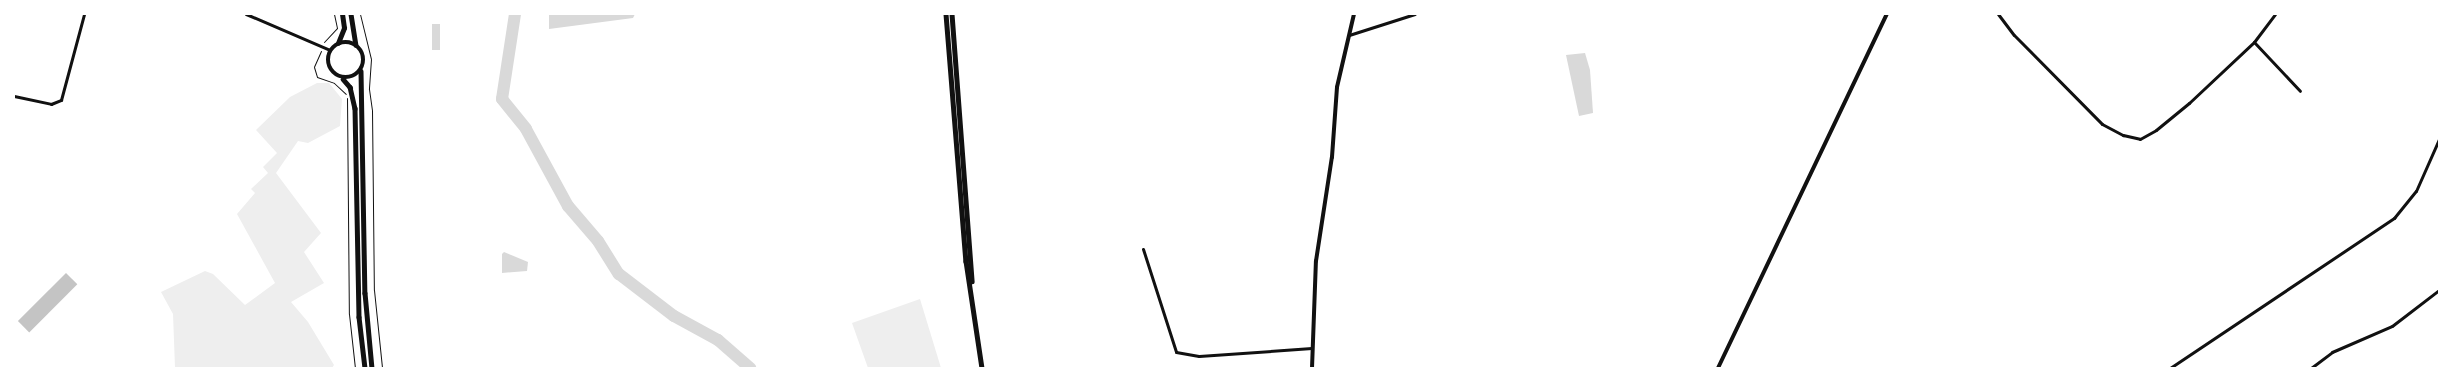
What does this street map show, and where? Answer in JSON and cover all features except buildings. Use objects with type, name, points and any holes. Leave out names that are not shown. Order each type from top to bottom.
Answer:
[{"type":"main road","points":[[342,14],[344,28],[338,43],[330,50],[327,60],[330,70],[343,78],[350,88],[355,108],[359,317],[364,368]]},
{"type":"main road","points":[[351,14],[356,45],[363,54],[360,71],[365,293],[372,368]]},
{"type":"main road","points":[[946,14],[972,302],[982,368]]},
{"type":"main road","points":[[952,14],[972,302]]},
{"type":"main road","points":[[338,43],[347,42],[356,45]]},
{"type":"main road","points":[[343,78],[360,71]]},
{"type":"street","points":[[14,96],[54,104],[61,100],[84,14]]},
{"type":"street","points":[[246,14],[330,50]]},
{"type":"street","points":[[1312,368],[1316,261],[1332,157],[1337,87],[1354,14]]},
{"type":"street","points":[[1349,35],[1415,14]]},
{"type":"street","points":[[1718,368],[1887,14]]},
{"type":"street","points":[[1998,14],[2014,35],[2102,124],[2123,135],[2140,139],[2163,125],[2254,42],[2275,14]]},
{"type":"street","points":[[2254,42],[2300,92]]},
{"type":"street","points":[[2170,368],[2394,218],[2416,191],[2439,139]]},
{"type":"street","points":[[1143,249],[1176,352],[1199,356],[1312,348]]},
{"type":"street","points":[[2311,368],[2332,352],[2392,326],[2439,290]]},
{"type":"path","points":[[334,14],[337,28],[322,46],[314,67],[317,78],[334,83],[346,94],[348,299],[355,368]]},
{"type":"path","points":[[360,14],[371,59],[369,89],[372,110],[374,290],[382,368]]},
{"type":"shaded area","points":[[549,14],[635,14],[633,18],[549,29]]},
{"type":"shaded area","points":[[432,24],[440,24],[440,50],[432,50]]},
{"type":"shaded area","points":[[1585,53],[1590,70],[1593,113],[1579,116],[1566,55]]},
{"type":"shaded area","points":[[317,83],[329,83],[342,99],[340,126],[308,143],[298,141],[276,173],[321,233],[304,252],[324,283],[291,302],[308,322],[334,365],[332,368],[175,368],[173,314],[161,292],[205,271],[213,274],[245,305],[275,283],[237,214],[255,193],[251,189],[268,173],[263,167],[277,153],[256,130],[290,97]]},
{"type":"shaded area","points":[[504,252],[528,262],[527,271],[502,273],[502,254]]},
{"type":"shaded area","points":[[920,299],[941,368],[868,368],[852,323]]},
{"type":"waterway","points":[[515,14],[502,99],[526,129],[568,206],[598,241],[619,274],[674,316],[718,340],[750,368]]}]
